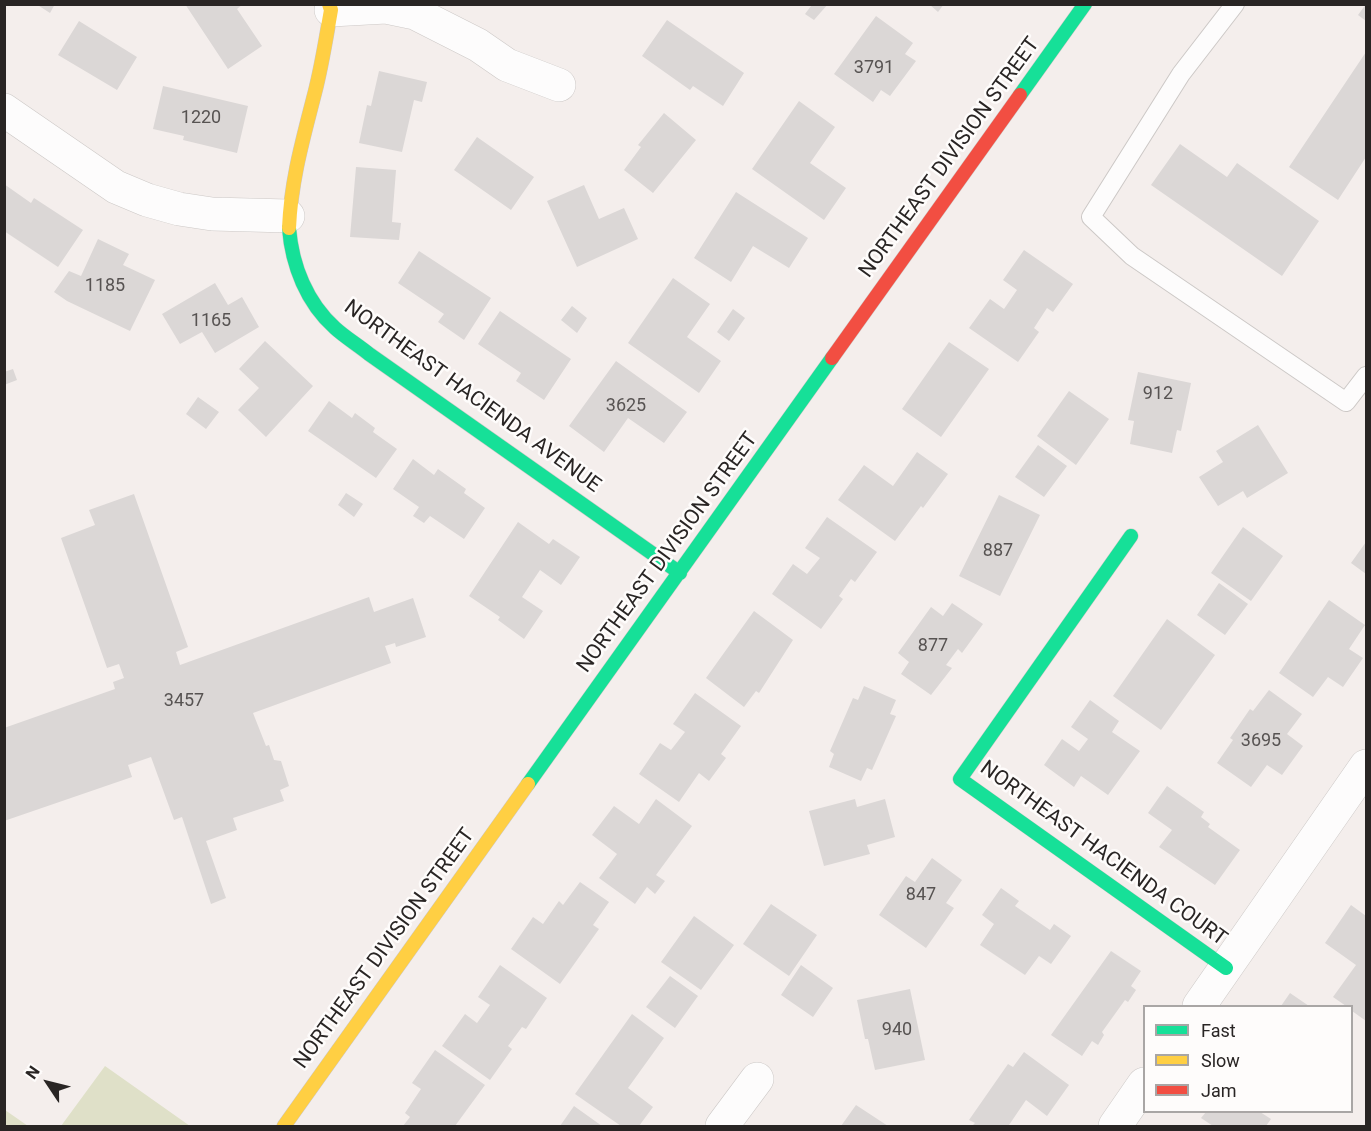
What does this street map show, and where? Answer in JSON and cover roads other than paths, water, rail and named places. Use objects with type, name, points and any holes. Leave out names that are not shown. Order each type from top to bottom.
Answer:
[{"type":"street","name":"NORTHEAST DIVISION STREET","points":[[284,1126],[1085,4]]},
{"type":"street","name":"NORTHEAST HACIENDA AVENUE","points":[[330,7],[323,60],[294,166],[288,216],[291,250],[300,277],[313,300],[333,326],[369,354],[680,573]]},
{"type":"street","points":[[330,7],[386,7],[415,13],[478,45],[507,65],[560,85]]},
{"type":"street","points":[[4,110],[116,187],[147,200],[179,209],[212,214],[288,216]]},
{"type":"street","name":"NORTHEAST HACIENDA COURT","points":[[1131,536],[960,779],[1226,968]]},
{"type":"street","points":[[1200,1005],[1366,766]]},
{"type":"street","points":[[722,1126],[757,1079]]},
{"type":"street","points":[[1115,1126],[1143,1085]]},
{"type":"lane","points":[[1235,4],[1181,74],[1091,217],[1132,256],[1346,402],[1366,376]]}]
